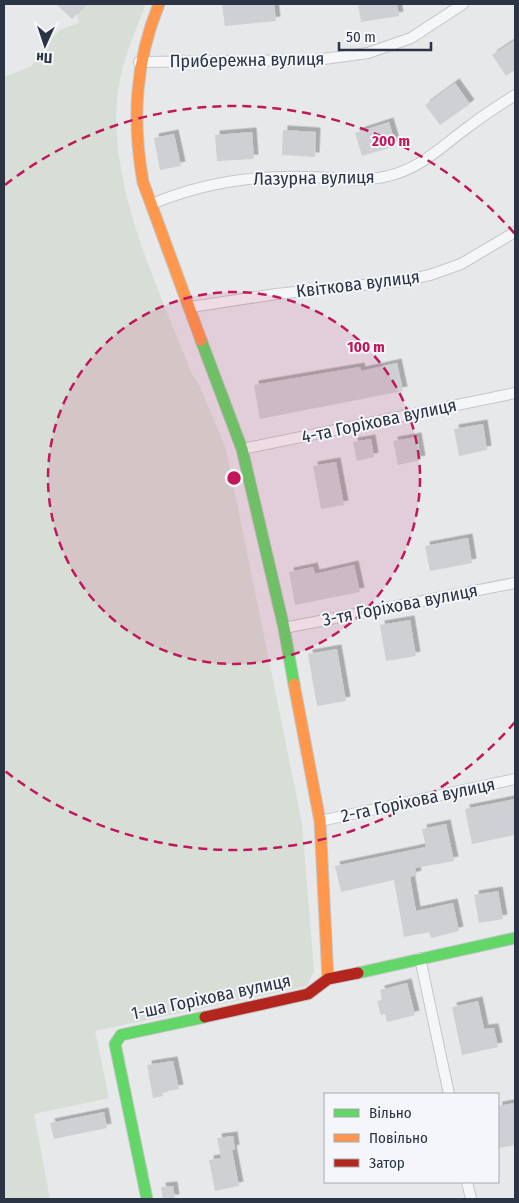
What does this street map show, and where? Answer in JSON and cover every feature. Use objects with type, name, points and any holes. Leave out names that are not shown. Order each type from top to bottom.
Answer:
[{"type":"street","points":[[160,4],[139,62],[135,86],[135,128],[144,182],[242,449],[284,628],[320,821],[328,978]]},
{"type":"street","name":"Прибережна вулиця","points":[[139,62],[316,60],[368,53],[411,38],[462,4]]},
{"type":"street","name":"Лазурна вулиця","points":[[152,204],[182,192],[237,180],[275,177],[368,179],[407,170],[425,160],[472,124],[515,95]]},
{"type":"street","name":"Квіткова вулиця","points":[[191,307],[276,294],[401,281],[461,264],[515,232]]},
{"type":"street","name":"4-та Горіхова вулиця","points":[[242,449],[515,392]]},
{"type":"street","name":"3-тя Горіхова вулиця","points":[[284,628],[515,583]]},
{"type":"street","name":"2-га Горіхова вулиця","points":[[320,821],[515,779]]},
{"type":"street","name":"1-ша Горіхова вулиця","points":[[147,1199],[115,1044],[117,1038],[121,1035],[308,994],[328,978],[515,938]]},
{"type":"street","points":[[420,958],[449,1093]]},
{"type":"street","points":[[467,1183],[471,1199]]},
{"type":"shaded area","points":[[86,4],[146,4],[128,50],[120,79],[116,115],[118,153],[125,191],[149,267],[192,374],[201,389],[226,449],[302,823],[314,971],[307,986],[95,1031],[109,1098],[34,1114],[50,1199],[4,1199],[4,77],[32,66],[48,40],[62,29],[79,23],[77,14]]},
{"type":"building","points":[[56,4],[86,4],[72,19]]},
{"type":"building","points":[[222,4],[274,4],[276,21],[225,26]]},
{"type":"building","points":[[358,4],[397,4],[399,16],[361,22]]},
{"type":"building","points":[[515,40],[515,70],[506,76],[492,55]]},
{"type":"building","points":[[455,83],[470,104],[440,125],[425,105]]},
{"type":"building","points":[[389,122],[396,146],[362,156],[355,133]]},
{"type":"building","points":[[283,130],[316,132],[315,157],[282,155]]},
{"type":"building","points":[[252,132],[254,159],[217,161],[215,135]]},
{"type":"building","points":[[174,134],[181,166],[160,170],[154,138]]},
{"type":"building","points":[[397,363],[403,391],[260,419],[254,385],[360,367],[361,371]]},
{"type":"building","points":[[483,424],[487,450],[459,456],[454,429]]},
{"type":"building","points":[[417,437],[421,460],[398,465],[393,441]]},
{"type":"building","points":[[371,439],[374,457],[357,461],[353,442]]},
{"type":"building","points":[[336,462],[344,505],[321,509],[313,466]]},
{"type":"building","points":[[468,538],[472,563],[430,571],[425,546]]},
{"type":"building","points":[[354,565],[360,592],[295,605],[289,572],[313,567],[315,574]]},
{"type":"building","points":[[410,620],[416,656],[386,661],[380,625]]},
{"type":"building","points":[[337,649],[346,701],[317,706],[308,654]]},
{"type":"building","points":[[515,799],[515,835],[472,844],[465,809]]},
{"type":"building","points":[[446,824],[454,861],[415,868],[417,875],[410,877],[416,911],[453,903],[459,931],[431,938],[429,932],[404,937],[394,880],[341,892],[335,866],[426,847],[422,829]]},
{"type":"building","points":[[498,891],[503,919],[479,923],[474,895]]},
{"type":"building","points":[[407,983],[415,1015],[387,1022],[385,1014],[381,1015],[377,1001],[382,1000],[380,990]]},
{"type":"building","points":[[478,1001],[484,1029],[494,1028],[498,1047],[462,1055],[452,1007]]},
{"type":"building","points":[[173,1061],[179,1089],[162,1092],[163,1096],[153,1098],[147,1065]]},
{"type":"building","points":[[515,1103],[515,1145],[499,1148],[499,1106]]},
{"type":"building","points":[[104,1112],[107,1128],[54,1139],[50,1123]]},
{"type":"building","points":[[233,1136],[235,1149],[232,1150],[239,1186],[215,1191],[209,1160],[221,1158],[217,1138]]},
{"type":"building","points":[[173,1186],[175,1199],[163,1199],[161,1187]]},
{"type":"traffic: fast","points":[[201,340],[242,449],[284,628],[294,684]]},
{"type":"traffic: fast","points":[[358,973],[515,938]]},
{"type":"traffic: fast","points":[[147,1199],[115,1044],[121,1035],[205,1017]]},
{"type":"traffic: slow","points":[[159,4],[151,26],[140,70],[137,136],[143,182],[201,340]]},
{"type":"traffic: slow","points":[[294,684],[320,821],[328,979]]},
{"type":"traffic: jam","points":[[205,1017],[308,994],[328,979],[358,973]]}]
